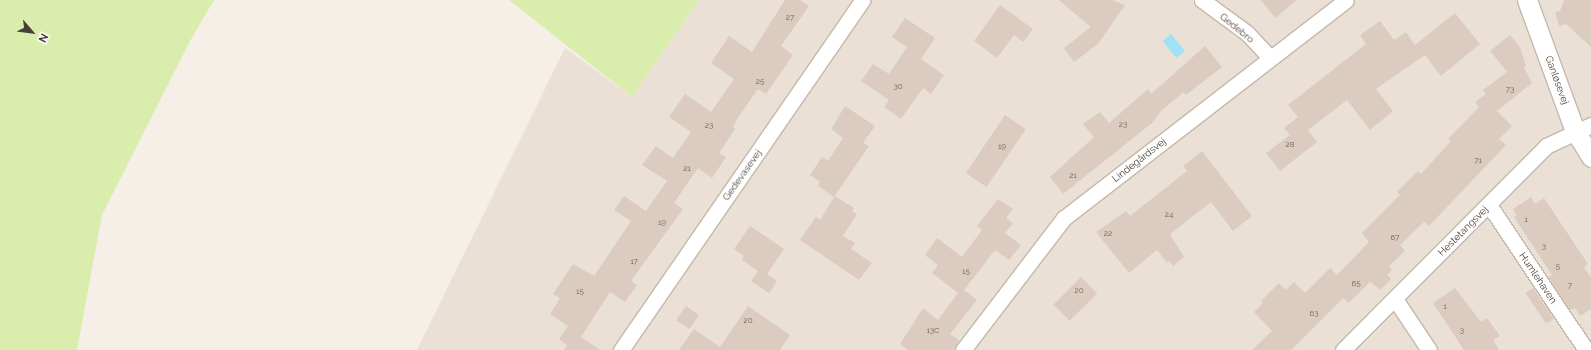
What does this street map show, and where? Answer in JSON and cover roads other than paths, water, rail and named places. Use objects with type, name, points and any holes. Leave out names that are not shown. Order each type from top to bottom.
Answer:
[{"type":"street","name":"Gedevasevej","points":[[621,350],[862,0]]},
{"type":"street","name":"Gedebro","points":[[1202,0],[1247,33],[1270,58]]},
{"type":"street","name":"Lindegårdsvej","points":[[963,350],[1064,218],[1346,0]]},
{"type":"street","name":"Ganløsevej","points":[[1527,0],[1583,128],[1591,157]]},
{"type":"street","name":"Hestetangsvej","points":[[1343,350],[1489,205],[1546,146],[1583,128]]},
{"type":"street","name":"Humlehaven","points":[[1489,205],[1586,350]]},
{"type":"street","points":[[1395,299],[1429,350]]},
{"type":"water","points":[[1171,34],[1185,51],[1176,58],[1162,41]]}]
